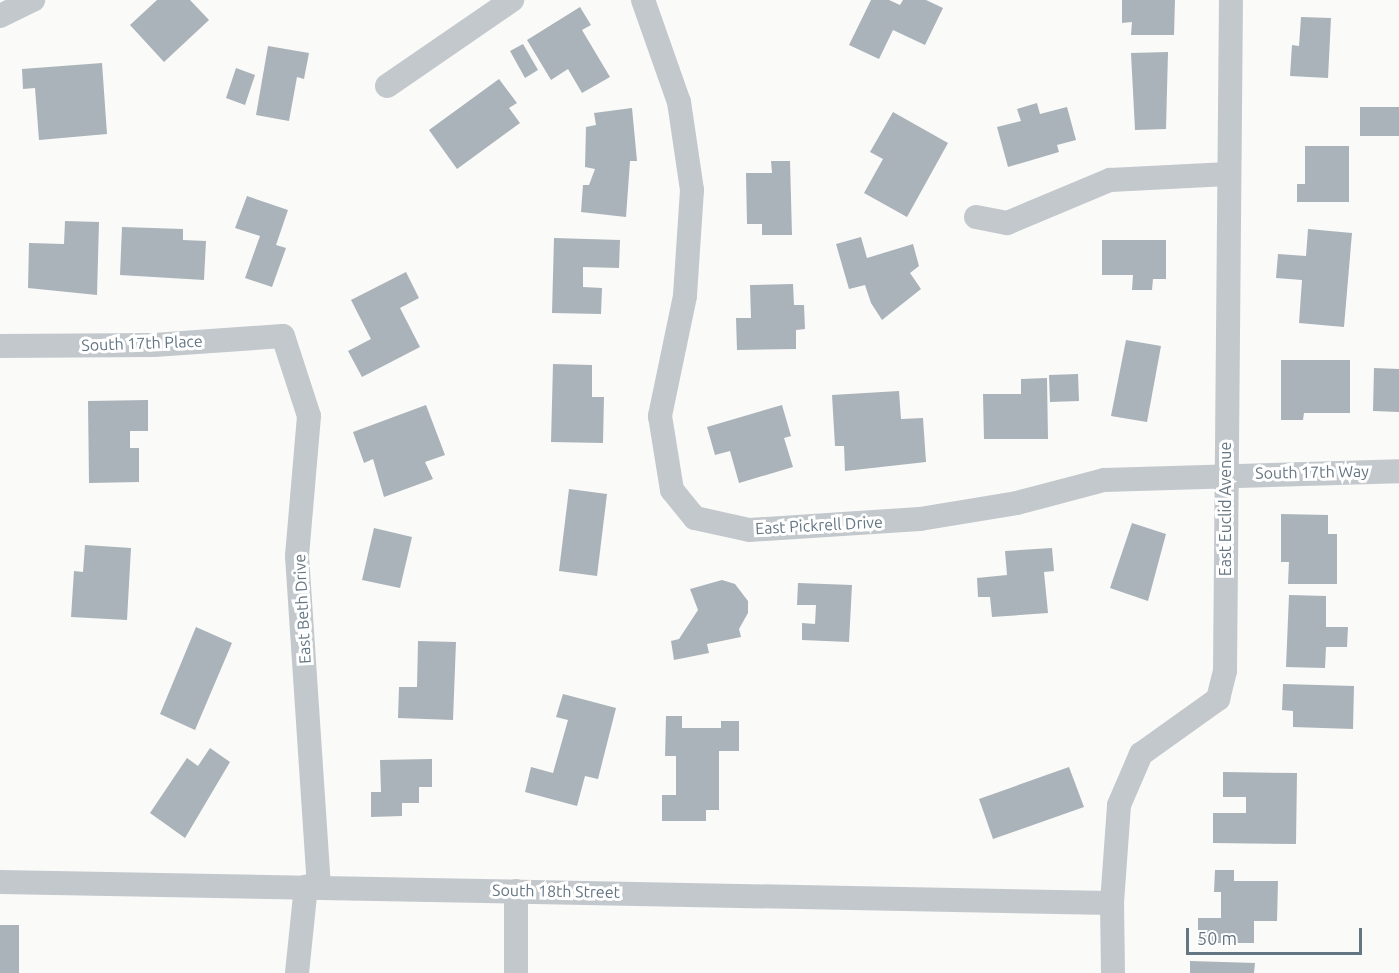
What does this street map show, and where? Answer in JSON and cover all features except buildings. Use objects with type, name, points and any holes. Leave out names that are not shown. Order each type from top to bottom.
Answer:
[{"type":"street","points":[[0,16],[33,0]]},
{"type":"street","points":[[387,87],[512,0]]},
{"type":"street","name":"East Pickrell Drive","points":[[643,0],[679,102],[692,190],[685,296],[660,416],[672,490],[695,518],[749,530],[920,519],[1017,503],[1104,480],[1226,474]]},
{"type":"street","name":"East Euclid Avenue","points":[[1113,973],[1112,903],[1119,805],[1141,754],[1218,699],[1225,671],[1231,0]]},
{"type":"street","points":[[976,217],[1006,223],[1110,180],[1228,174]]},
{"type":"street","name":"South 17th Place","points":[[0,346],[154,345],[283,336]]},
{"type":"street","name":"East Beth Drive","points":[[283,336],[309,416],[297,556],[313,886],[297,973]]},
{"type":"street","name":"South 17th Way","points":[[1226,474],[1399,471]]},
{"type":"street","name":"South 18th Street","points":[[0,882],[313,886],[1112,903]]},
{"type":"street","points":[[516,891],[516,973]]}]
